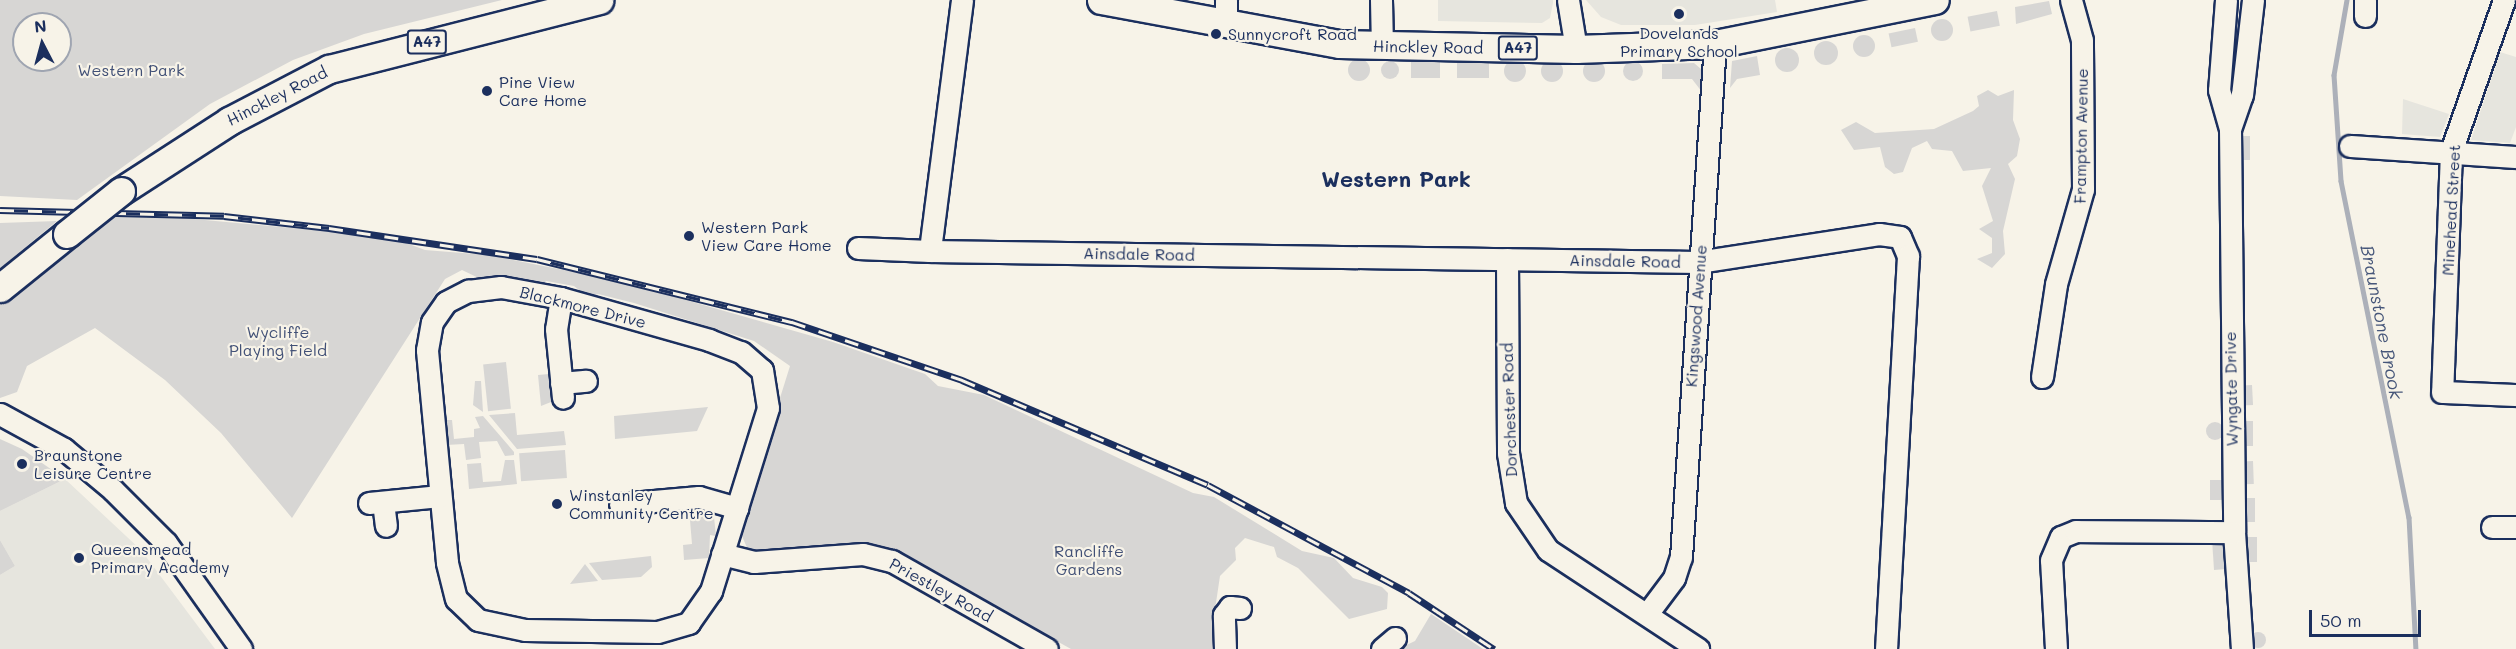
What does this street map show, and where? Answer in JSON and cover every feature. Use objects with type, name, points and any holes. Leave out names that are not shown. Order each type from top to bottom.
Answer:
[{"type":"main road","name":"Hinckley Road","points":[[0,288],[121,191],[210,132],[328,69],[599,0]]},
{"type":"main road","name":"Hinckley Road","points":[[1101,0],[1226,12],[1382,46],[1576,49],[1715,44],[1874,7],[1935,0]]},
{"type":"street","points":[[930,251],[962,0]]},
{"type":"street","points":[[1381,0],[1382,46]]},
{"type":"street","points":[[1568,0],[1576,49]]},
{"type":"street","name":"Frampton Avenue","points":[[2042,378],[2056,284],[2083,189],[2082,40],[2071,0]]},
{"type":"street","points":[[2219,0],[2224,25]]},
{"type":"street","name":"Wyngate Drive","points":[[2226,0],[2219,90],[2230,129],[2234,532],[2242,649]]},
{"type":"street","name":"Wyngate Drive","points":[[2230,129],[2242,95],[2253,0]]},
{"type":"street","name":"Minehead Street","points":[[2504,0],[2451,151],[2442,392],[2516,395]]},
{"type":"street","name":"Kingswood Avenue","points":[[1647,614],[1680,565],[1698,262],[1713,126],[1715,44]]},
{"type":"street","points":[[2350,146],[2516,157]]},
{"type":"street","name":"Ainsdale Road","points":[[858,248],[1698,262],[1879,234],[1906,241],[1886,649]]},
{"type":"street","name":"Dorchester Road","points":[[1506,259],[1508,453],[1516,503],[1548,550],[1698,649]]},
{"type":"street","name":"Blackmore Drive","points":[[501,287],[561,298],[728,346],[762,370],[768,408],[706,603],[689,623],[657,632],[576,640],[495,626],[466,611],[450,586],[440,496],[427,350],[432,322],[446,302],[468,291],[501,287]]},
{"type":"street","points":[[561,298],[556,329],[562,391],[586,381]]},
{"type":"street","points":[[0,414],[64,449],[113,490],[166,543],[241,649]]},
{"type":"street","points":[[386,526],[376,503],[440,496]]},
{"type":"street","points":[[620,504],[699,497],[737,508]]},
{"type":"street","points":[[2492,527],[2516,527]]},
{"type":"street","points":[[2056,649],[2051,560],[2061,537],[2076,531],[2234,532]]},
{"type":"street","name":"Priestley Road","points":[[722,554],[754,562],[862,554],[892,561],[1047,649]]},
{"type":"street","points":[[1225,649],[1224,615],[1231,603]]},
{"type":"shaded area","points":[[1438,0],[1553,0],[1553,3],[1550,18],[1542,23],[1438,21]]},
{"type":"shaded area","name":"Dovelands Primary School","points":[[1586,0],[1775,0],[1777,12],[1695,25],[1621,25],[1601,17]]},
{"type":"shaded area","points":[[2500,52],[2516,57],[2516,127],[2510,143],[2471,140]]},
{"type":"shaded area","points":[[2403,99],[2449,114],[2440,137],[2402,134]]},
{"type":"shaded area","name":"Queensmead Primary Academy","points":[[65,479],[141,550],[215,649],[0,649],[0,575],[15,566],[0,540],[0,511]]},
{"type":"green space","name":"Western Park","points":[[0,0],[502,0],[364,34],[293,60],[210,104],[77,200],[0,196]]},
{"type":"green space","points":[[2049,1],[2052,14],[2016,24],[2015,7]]},
{"type":"green space","points":[[1997,11],[2000,26],[1970,31],[1968,17]]},
{"type":"green space","points":[[1942,19],[1950,22],[1953,30],[1950,38],[1942,41],[1934,38],[1931,30],[1934,22]]},
{"type":"green space","points":[[1915,28],[1918,42],[1892,47],[1889,34]]},
{"type":"green space","points":[[1864,35],[1872,38],[1875,46],[1872,54],[1864,57],[1856,54],[1853,46],[1856,38]]},
{"type":"green space","points":[[1826,41],[1834,45],[1838,53],[1834,61],[1826,65],[1818,61],[1814,53],[1818,45]]},
{"type":"green space","points":[[1787,48],[1792,49],[1798,55],[1798,65],[1792,71],[1787,72],[1782,71],[1776,65],[1775,60],[1776,55],[1782,49]]},
{"type":"green space","points":[[1757,56],[1760,75],[1737,79],[1730,88],[1732,61]]},
{"type":"green space","points":[[1359,59],[1367,62],[1370,70],[1367,78],[1359,81],[1351,78],[1348,70],[1351,62]]},
{"type":"green space","points":[[1515,60],[1523,63],[1526,71],[1523,79],[1515,82],[1507,79],[1504,71],[1507,63]]},
{"type":"green space","points":[[1552,60],[1560,63],[1563,71],[1560,79],[1552,82],[1544,79],[1541,71],[1544,63]]},
{"type":"green space","points":[[1594,60],[1602,63],[1605,71],[1602,79],[1594,82],[1586,79],[1583,71],[1586,63]]},
{"type":"green space","points":[[1386,61],[1394,61],[1399,66],[1397,77],[1386,79],[1381,74],[1381,66]]},
{"type":"green space","points":[[1629,61],[1637,61],[1643,67],[1643,75],[1637,81],[1629,81],[1623,75],[1623,67]]},
{"type":"green space","points":[[1411,62],[1440,62],[1440,78],[1411,78]]},
{"type":"green space","points":[[1457,63],[1489,63],[1489,78],[1457,78]]},
{"type":"green space","points":[[1694,63],[1701,69],[1702,92],[1692,79],[1662,79],[1662,64]]},
{"type":"green space","points":[[1988,90],[1998,96],[2014,90],[2013,120],[2020,139],[2017,156],[2008,164],[2015,179],[2003,231],[2005,254],[1992,268],[1977,259],[1992,253],[1992,238],[1979,229],[1993,221],[1982,186],[1991,168],[1963,171],[1952,151],[1932,149],[1927,141],[1912,148],[1903,172],[1894,174],[1885,167],[1880,147],[1854,150],[1841,130],[1856,122],[1875,133],[1934,129],[1973,111],[1979,106],[1977,96]]},
{"type":"green space","points":[[2241,136],[2250,136],[2250,160],[2241,160]]},
{"type":"green space","points":[[151,215],[390,237],[425,250],[488,255],[619,281],[833,342],[925,374],[938,386],[984,395],[1193,493],[1214,497],[1302,551],[1334,558],[1353,578],[1382,587],[1388,593],[1387,609],[1349,619],[1298,568],[1277,557],[1274,547],[1245,538],[1235,548],[1236,560],[1220,576],[1214,616],[1221,649],[1071,649],[899,553],[748,550],[739,529],[790,366],[754,341],[634,303],[598,294],[588,297],[574,286],[546,281],[542,286],[487,282],[462,270],[445,279],[292,518],[221,433],[165,380],[95,328],[27,366],[17,392],[0,398],[0,299],[106,217]]},
{"type":"green space","points":[[57,221],[5,264],[0,268],[0,223]]},
{"type":"green space","points":[[506,362],[511,409],[488,411],[483,364]]},
{"type":"green space","points":[[549,374],[551,402],[541,406],[538,375]]},
{"type":"green space","points":[[475,381],[481,381],[483,412],[473,405]]},
{"type":"green space","points":[[2252,385],[2253,405],[2242,406],[2241,386]]},
{"type":"green space","points":[[708,407],[697,431],[615,439],[614,416]]},
{"type":"green space","points":[[515,413],[517,435],[564,431],[566,445],[517,449],[489,415]]},
{"type":"green space","points":[[483,416],[514,452],[514,455],[505,456],[497,441],[479,442],[481,458],[466,460],[464,444],[446,445],[444,420],[452,420],[454,439],[474,437],[474,429],[480,428],[475,417]]},
{"type":"green space","points":[[2241,421],[2253,421],[2253,446],[2241,446]]},
{"type":"green space","points":[[2215,422],[2221,425],[2224,431],[2221,437],[2215,440],[2209,437],[2206,431],[2209,425]]},
{"type":"green space","name":"Braunstone Leisure Centre","points":[[0,439],[22,449],[65,479],[0,511]]},
{"type":"green space","points":[[565,450],[567,478],[521,481],[519,453]]},
{"type":"green space","points":[[505,460],[514,460],[517,484],[469,489],[467,464],[481,463],[483,482],[501,481]]},
{"type":"green space","points":[[2242,461],[2253,461],[2254,484],[2243,484]]},
{"type":"green space","points":[[2210,480],[2223,480],[2223,500],[2210,500]]},
{"type":"green space","points":[[2243,498],[2255,498],[2255,522],[2243,522]]},
{"type":"green space","points":[[700,509],[714,517],[716,536],[710,535],[709,558],[684,560],[683,545],[692,544],[690,520],[683,520],[682,513]]},
{"type":"green space","points":[[2245,537],[2257,537],[2257,562],[2245,562]]},
{"type":"green space","points":[[2212,539],[2224,546],[2226,569],[2214,570]]},
{"type":"green space","points":[[0,540],[15,566],[0,575]]},
{"type":"green space","points":[[651,556],[652,567],[641,577],[602,580],[589,563]]},
{"type":"green space","points":[[585,564],[598,581],[570,584]]},
{"type":"green space","points":[[1431,614],[1483,649],[1398,649],[1415,641]]},
{"type":"green space","points":[[2255,632],[2261,632],[2266,640],[2264,646],[2255,648],[2250,643],[2250,637]]},
{"type":"waterway","name":"Braunstone Brook","points":[[2347,0],[2334,75],[2341,181],[2409,517],[2416,649]]},
{"type":"railway","points":[[0,210],[224,216],[329,228],[537,259],[792,322],[962,380],[1208,485],[1409,593],[1494,649]]},
{"type":"place","name":"Dovelands Primary School","points":[[1679,14]]},
{"type":"place","name":"Sunnycroft Road","points":[[1216,34]]},
{"type":"place","name":"Pine View Care Home","points":[[487,91]]},
{"type":"place","name":"Western Park View Care Home","points":[[689,236]]},
{"type":"place","name":"Braunstone Leisure Centre","points":[[22,464]]},
{"type":"place","name":"Winstanley Community Centre","points":[[557,504]]},
{"type":"place","name":"Queensmead Primary Academy","points":[[79,558]]},
{"type":"district","name":"Western Park","points":[[1396,179]]},
{"type":"park label","name":"Wycliffe Playing Field","points":[[278,341]]},
{"type":"park label","name":"Rancliffe Gardens","points":[[1089,560]]}]
